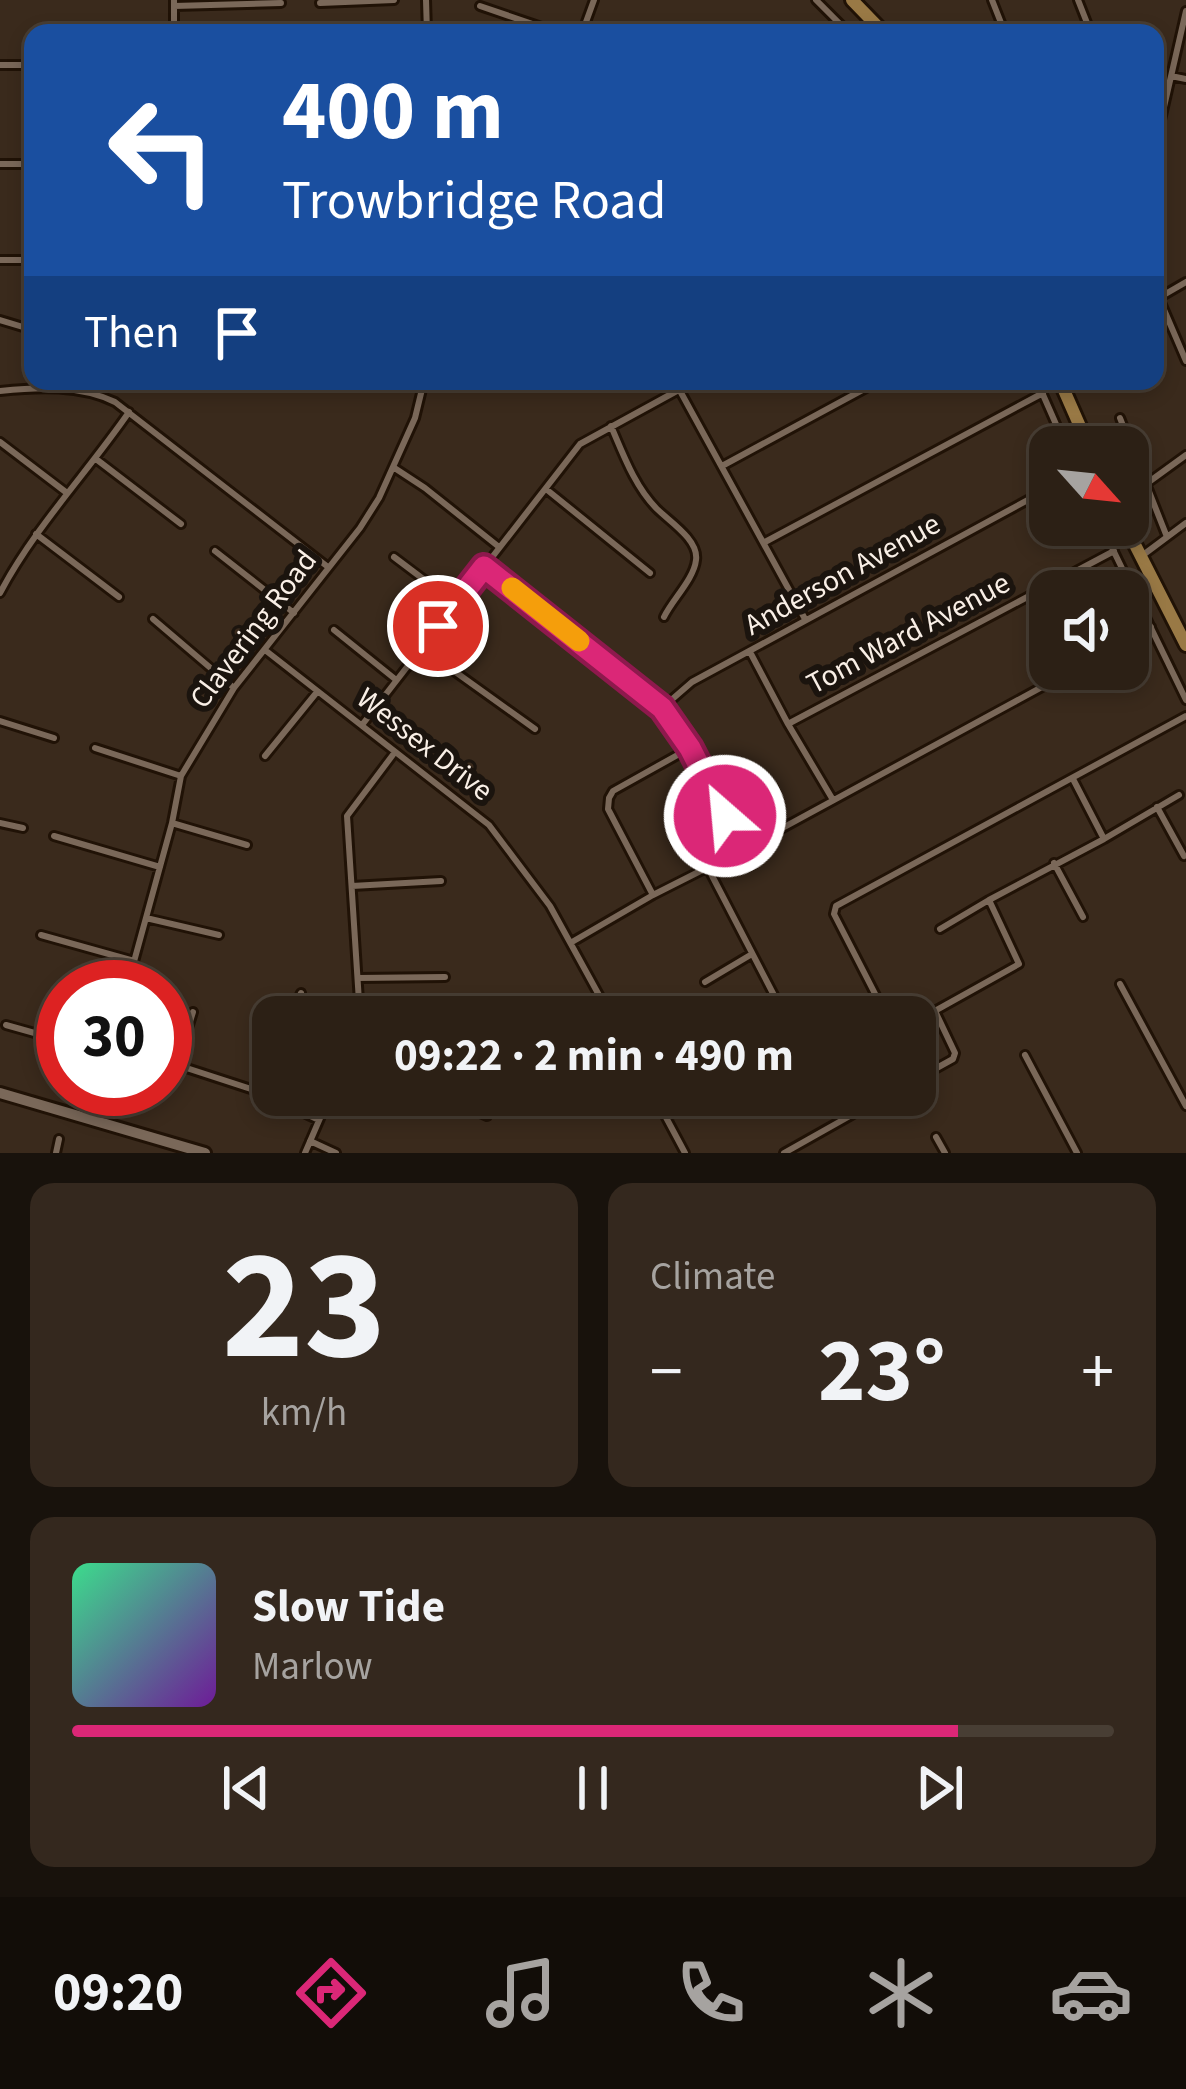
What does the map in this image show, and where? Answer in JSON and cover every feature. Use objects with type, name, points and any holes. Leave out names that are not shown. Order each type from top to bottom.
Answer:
[{"type":"main road","points":[[852,0],[875,24]]},
{"type":"main road","points":[[1064,390],[1080,426]]},
{"type":"main road","points":[[1135,546],[1186,645]]},
{"type":"street","points":[[320,3],[394,0]]},
{"type":"street","points":[[816,0],[840,24]]},
{"type":"street","points":[[174,3],[281,3]]},
{"type":"street","points":[[480,5],[534,24]]},
{"type":"street","points":[[1164,107],[1186,11]]},
{"type":"street","points":[[1171,76],[1186,79]]},
{"type":"street","points":[[1164,314],[1186,361]]},
{"type":"street","points":[[81,390],[129,412],[328,568]]},
{"type":"street","name":"Clavering Road","points":[[135,960],[182,776],[233,688],[360,528],[415,418],[422,390]]},
{"type":"street","points":[[362,725],[580,444],[678,390]]},
{"type":"street","points":[[681,390],[805,619]]},
{"type":"street","points":[[722,466],[862,390]]},
{"type":"street","points":[[1041,390],[1057,426]]},
{"type":"street","points":[[765,542],[1042,393]]},
{"type":"street","points":[[0,593],[36,533],[129,412]]},
{"type":"street","points":[[1120,418],[1123,426]]},
{"type":"street","points":[[611,426],[650,501],[697,554],[664,617]]},
{"type":"street","points":[[0,442],[67,493]]},
{"type":"street","points":[[1149,482],[1186,455]]},
{"type":"street","points":[[96,459],[181,524]]},
{"type":"street","points":[[393,467],[500,548]]},
{"type":"street","points":[[546,488],[650,573]]},
{"type":"street","points":[[1149,492],[1167,537]]},
{"type":"street","name":"Anderson Avenue","points":[[662,708],[692,682],[1029,499]]},
{"type":"street","points":[[1140,557],[1186,523]]},
{"type":"street","points":[[36,533],[118,597]]},
{"type":"street","points":[[1112,546],[1186,700]]},
{"type":"street","points":[[215,551],[294,613]]},
{"type":"street","name":"Tom Ward Avenue","points":[[788,724],[1114,551]]},
{"type":"street","points":[[394,556],[454,603]]},
{"type":"street","points":[[484,567],[662,708],[690,748],[742,850]]},
{"type":"street","points":[[0,569],[10,575]]},
{"type":"street","points":[[153,619],[233,688]]},
{"type":"street","points":[[334,630],[395,679]]},
{"type":"street","points":[[422,648],[535,729]]},
{"type":"street","name":"Wessex Drive","points":[[265,650],[489,825],[536,886],[600,996]]},
{"type":"street","points":[[750,652],[833,800]]},
{"type":"street","points":[[572,942],[1036,690]]},
{"type":"street","points":[[266,756],[317,692]]},
{"type":"street","points":[[876,996],[834,909],[1186,716]]},
{"type":"street","points":[[0,721],[54,738]]},
{"type":"street","points":[[95,748],[182,776]]},
{"type":"street","points":[[653,895],[608,809],[609,799],[613,791],[690,748]]},
{"type":"street","points":[[359,996],[347,816],[395,752]]},
{"type":"street","points":[[1073,779],[1104,839]]},
{"type":"street","points":[[940,929],[1179,795]]},
{"type":"street","points":[[1157,807],[1184,856]]},
{"type":"street","points":[[0,823],[23,828]]},
{"type":"street","points":[[172,824],[247,844]]},
{"type":"street","points":[[54,836],[160,867]]},
{"type":"street","points":[[1054,863],[1083,916]]},
{"type":"street","points":[[708,868],[774,996]]},
{"type":"street","points":[[352,886],[441,880]]},
{"type":"street","points":[[936,1010],[1019,964],[989,899]]},
{"type":"street","points":[[146,918],[219,935]]},
{"type":"street","points":[[41,935],[127,960]]},
{"type":"street","points":[[705,982],[752,954]]},
{"type":"street","points":[[358,978],[445,977]]},
{"type":"street","points":[[1120,984],[1186,1106]]},
{"type":"street","points":[[936,1013],[956,1053],[936,1068]]},
{"type":"street","points":[[6,1025],[36,1033]]},
{"type":"street","points":[[1025,1055],[1077,1153]]},
{"type":"street","points":[[192,1069],[252,1089]]},
{"type":"street","points":[[0,1093],[205,1153]]},
{"type":"street","points":[[310,1116],[319,1120]]},
{"type":"street","points":[[305,1153],[321,1116]]},
{"type":"street","points":[[784,1153],[850,1116]]},
{"type":"street","points":[[666,1117],[686,1153]]},
{"type":"street","points":[[937,1137],[945,1153]]},
{"type":"street","points":[[56,1153],[58,1139]]},
{"type":"street","points":[[310,1142],[336,1153]]},
{"type":"slow traffic","points":[[512,588],[579,641]]},
{"type":"route","points":[[438,626],[484,567],[662,708],[690,748],[725,816]]}]
